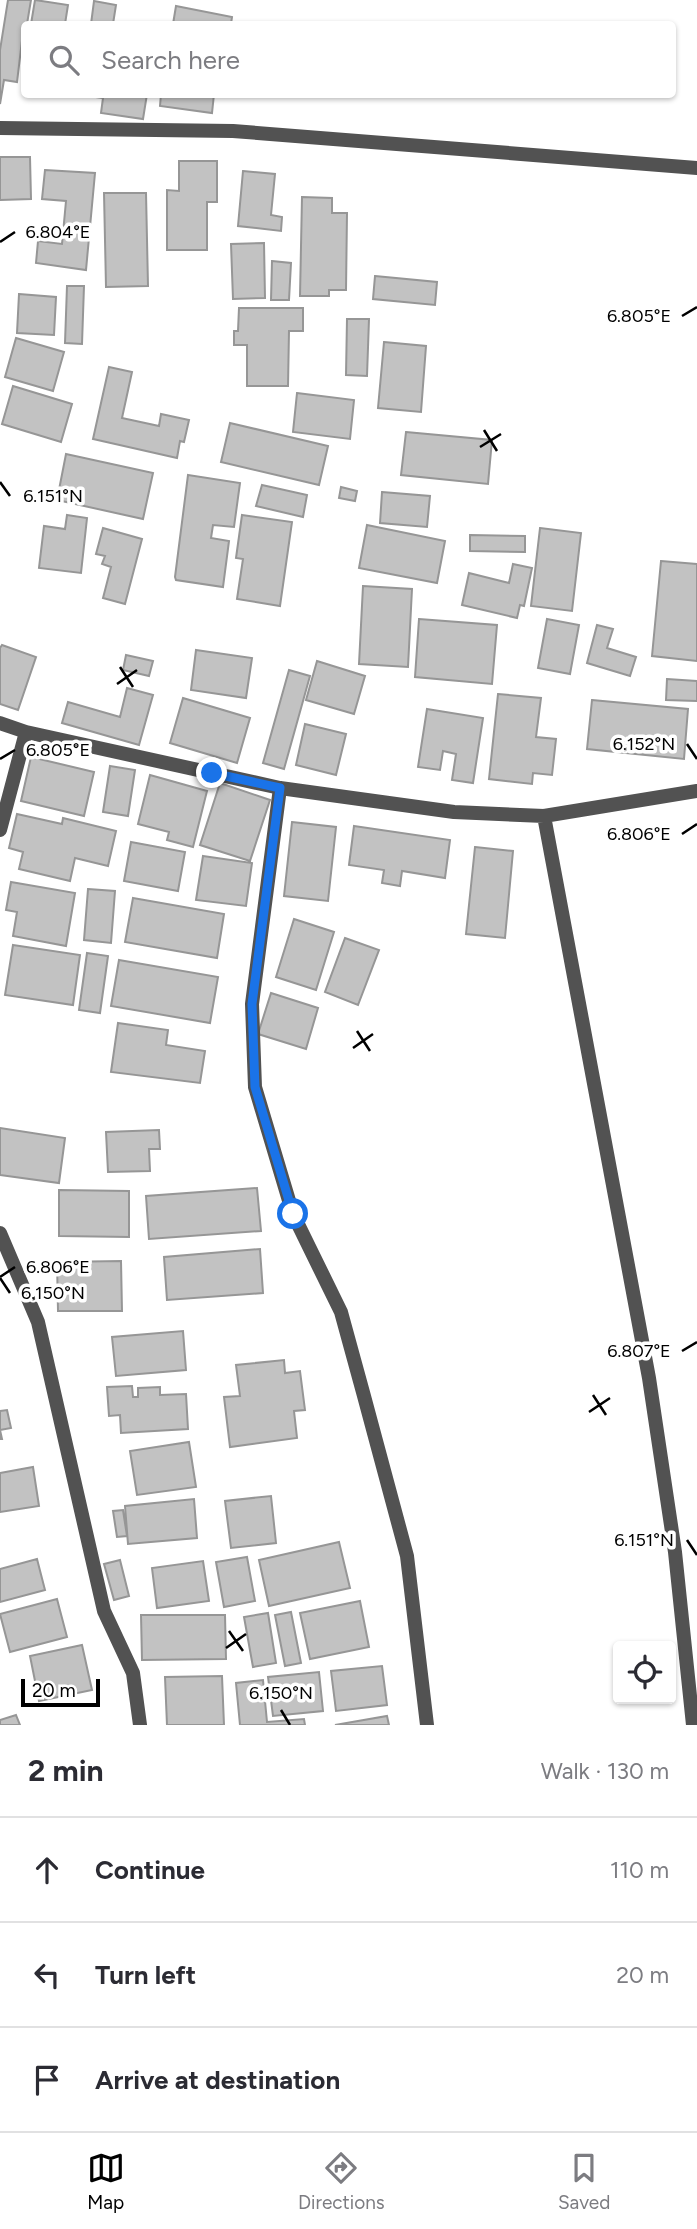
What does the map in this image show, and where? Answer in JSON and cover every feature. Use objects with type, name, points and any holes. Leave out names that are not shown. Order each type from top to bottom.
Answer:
[{"type":"street","points":[[0,128],[233,131],[697,168]]},
{"type":"street","points":[[0,723],[26,732],[280,788],[454,812],[544,817],[697,791]]},
{"type":"street","points":[[0,830],[26,732]]},
{"type":"street","points":[[280,788],[252,1004],[255,1087],[293,1214],[341,1312],[365,1396],[407,1556],[427,1725]]},
{"type":"street","points":[[544,817],[649,1378],[675,1552],[693,1725]]},
{"type":"street","points":[[0,1233],[38,1322],[104,1611],[133,1673],[140,1725]]},
{"type":"building","points":[[8,0],[31,0],[28,21],[21,21],[17,82],[4,80],[0,104],[0,50]]},
{"type":"building","points":[[35,0],[68,5],[65,21],[32,21]]},
{"type":"building","points":[[94,1],[116,5],[113,21],[91,21]]},
{"type":"building","points":[[176,6],[232,17],[231,21],[174,21]]},
{"type":"building","points":[[103,98],[146,98],[143,119],[101,113]]},
{"type":"building","points":[[161,98],[214,98],[212,113],[160,106]]},
{"type":"building","points":[[0,157],[30,157],[31,199],[0,200]]},
{"type":"building","points":[[179,161],[217,161],[217,202],[207,202],[207,250],[167,250],[167,190],[179,191]]},
{"type":"building","points":[[45,170],[95,173],[86,270],[36,263],[38,241],[62,244],[66,201],[42,199]]},
{"type":"building","points":[[243,171],[275,174],[271,215],[282,217],[281,231],[238,226]]},
{"type":"building","points":[[104,193],[146,193],[148,286],[106,287]]},
{"type":"building","points":[[302,197],[332,198],[332,213],[347,213],[346,290],[329,290],[329,296],[300,296]]},
{"type":"building","points":[[264,243],[265,298],[233,299],[231,244]]},
{"type":"building","points":[[272,261],[291,263],[289,300],[271,300]]},
{"type":"building","points":[[375,276],[437,282],[435,305],[373,299]]},
{"type":"building","points":[[67,286],[84,286],[82,344],[65,343]]},
{"type":"building","points":[[19,294],[56,297],[54,335],[17,333]]},
{"type":"building","points":[[239,308],[303,308],[303,331],[289,331],[288,386],[247,386],[247,345],[234,345]]},
{"type":"building","points":[[347,319],[369,319],[367,376],[346,375]]},
{"type":"building","points":[[16,338],[64,352],[53,391],[5,377]]},
{"type":"building","points":[[384,342],[426,346],[421,412],[378,408]]},
{"type":"building","points":[[109,367],[132,372],[122,418],[159,426],[161,414],[189,420],[184,442],[180,441],[177,458],[93,439]]},
{"type":"building","points":[[13,386],[72,404],[61,442],[2,424]]},
{"type":"building","points":[[297,393],[354,400],[350,439],[293,432]]},
{"type":"building","points":[[230,423],[328,446],[319,485],[221,462]]},
{"type":"building","points":[[406,432],[492,440],[488,484],[401,475]]},
{"type":"building","points":[[66,454],[153,473],[143,519],[57,500]]},
{"type":"building","points":[[188,475],[240,483],[234,527],[213,525],[211,538],[229,541],[223,587],[176,580],[175,577]]},
{"type":"building","points":[[262,485],[307,495],[303,517],[256,506]]},
{"type":"building","points":[[341,487],[357,491],[355,501],[339,498]]},
{"type":"building","points":[[382,492],[430,496],[427,527],[380,523]]},
{"type":"building","points":[[67,515],[87,518],[81,573],[39,568],[44,526],[65,529]]},
{"type":"building","points":[[242,515],[292,522],[280,606],[237,599],[243,559],[236,558]]},
{"type":"building","points":[[367,525],[445,541],[437,583],[359,568]]},
{"type":"building","points":[[103,528],[142,539],[125,604],[103,598],[111,567],[102,564],[105,556],[96,554]]},
{"type":"building","points":[[540,528],[581,533],[572,611],[531,606]]},
{"type":"building","points":[[470,535],[525,536],[525,552],[470,551]]},
{"type":"building","points":[[661,561],[697,564],[697,661],[652,656]]},
{"type":"building","points":[[513,564],[532,568],[524,606],[520,605],[517,618],[462,605],[469,573],[509,583]]},
{"type":"building","points":[[363,586],[412,589],[408,667],[359,664]]},
{"type":"building","points":[[419,619],[497,625],[492,684],[415,677]]},
{"type":"building","points":[[547,619],[579,625],[570,674],[538,668]]},
{"type":"building","points":[[597,625],[613,629],[607,648],[636,657],[630,676],[587,663]]},
{"type":"building","points":[[2,645],[36,657],[18,710],[0,704]]},
{"type":"building","points":[[196,650],[252,658],[246,698],[191,690]]},
{"type":"building","points":[[126,655],[153,661],[149,676],[123,670]]},
{"type":"building","points":[[317,661],[365,676],[354,714],[306,700]]},
{"type":"building","points":[[289,670],[310,676],[284,769],[263,763]]},
{"type":"building","points":[[667,679],[697,681],[697,701],[666,700]]},
{"type":"building","points":[[127,688],[153,695],[139,745],[62,723],[68,702],[120,717]]},
{"type":"building","points":[[498,694],[541,698],[536,737],[556,739],[552,775],[533,773],[532,784],[489,779]]},
{"type":"building","points":[[183,698],[250,718],[237,763],[170,743]]},
{"type":"building","points":[[592,700],[688,709],[684,759],[587,749]]},
{"type":"building","points":[[427,709],[483,718],[473,783],[452,780],[456,754],[443,751],[440,770],[418,767]]},
{"type":"building","points":[[305,724],[346,734],[336,775],[296,765]]},
{"type":"building","points":[[31,757],[94,772],[84,816],[21,801]]},
{"type":"building","points":[[110,766],[135,770],[128,816],[103,812]]},
{"type":"building","points":[[150,775],[207,791],[193,847],[167,840],[169,832],[138,824]]},
{"type":"building","points":[[220,783],[270,800],[250,861],[200,845]]},
{"type":"building","points":[[17,814],[62,824],[63,818],[116,831],[108,866],[75,858],[70,881],[19,869],[23,852],[9,848]]},
{"type":"building","points":[[292,822],[336,827],[328,901],[284,896]]},
{"type":"building","points":[[354,826],[450,840],[445,878],[402,871],[400,886],[382,883],[384,870],[349,865]]},
{"type":"building","points":[[131,842],[185,852],[178,891],[124,881]]},
{"type":"building","points":[[475,847],[513,851],[505,938],[466,934]]},
{"type":"building","points":[[203,856],[252,863],[246,906],[196,900]]},
{"type":"building","points":[[11,882],[75,893],[66,946],[13,936],[17,912],[6,910]]},
{"type":"building","points":[[88,889],[115,891],[111,943],[84,940]]},
{"type":"building","points":[[133,898],[224,914],[217,958],[125,942]]},
{"type":"building","points":[[294,919],[334,932],[316,990],[276,977]]},
{"type":"building","points":[[345,938],[379,950],[358,1005],[325,992]]},
{"type":"building","points":[[13,945],[80,955],[73,1005],[5,995]]},
{"type":"building","points":[[87,953],[108,956],[100,1013],[79,1010]]},
{"type":"building","points":[[119,960],[218,977],[210,1023],[111,1006]]},
{"type":"building","points":[[271,993],[318,1008],[306,1049],[258,1034]]},
{"type":"building","points":[[118,1023],[168,1030],[166,1045],[205,1051],[200,1083],[111,1072]]},
{"type":"building","points":[[0,1128],[65,1138],[59,1183],[0,1175]]},
{"type":"building","points":[[159,1130],[160,1149],[149,1149],[150,1171],[108,1172],[106,1132]]},
{"type":"building","points":[[257,1188],[261,1231],[149,1239],[146,1196]]},
{"type":"building","points":[[59,1190],[129,1191],[129,1237],[59,1236]]},
{"type":"building","points":[[260,1249],[263,1293],[167,1300],[164,1257]]},
{"type":"building","points":[[121,1261],[122,1311],[58,1311],[57,1262]]},
{"type":"building","points":[[183,1331],[186,1370],[116,1376],[112,1337]]},
{"type":"building","points":[[284,1360],[285,1373],[300,1371],[305,1410],[294,1411],[297,1438],[230,1447],[224,1397],[240,1396],[236,1365]]},
{"type":"building","points":[[132,1386],[133,1397],[138,1397],[138,1388],[160,1387],[160,1395],[186,1394],[188,1429],[121,1433],[120,1415],[109,1416],[107,1387]]},
{"type":"building","points":[[7,1410],[11,1428],[0,1430],[0,1411]]},
{"type":"building","points":[[189,1442],[196,1487],[137,1495],[130,1451]]},
{"type":"building","points":[[33,1467],[39,1506],[0,1512],[0,1473]]},
{"type":"building","points":[[271,1496],[276,1543],[231,1548],[225,1501]]},
{"type":"building","points":[[194,1499],[197,1538],[128,1544],[125,1506]]},
{"type":"building","points":[[123,1510],[127,1536],[117,1537],[113,1511]]},
{"type":"building","points":[[339,1542],[350,1588],[269,1606],[259,1560]]},
{"type":"building","points":[[247,1557],[255,1601],[224,1607],[216,1562]]},
{"type":"building","points":[[37,1559],[45,1590],[0,1602],[0,1569]]},
{"type":"building","points":[[120,1560],[129,1596],[114,1600],[104,1564]]},
{"type":"building","points":[[203,1561],[209,1601],[157,1608],[152,1568]]},
{"type":"building","points":[[57,1599],[67,1637],[10,1652],[0,1614]]},
{"type":"building","points":[[360,1601],[369,1647],[310,1659],[300,1613]]},
{"type":"building","points":[[291,1612],[301,1663],[285,1666],[275,1615]]},
{"type":"building","points":[[268,1613],[276,1663],[253,1667],[244,1617]]},
{"type":"building","points":[[141,1615],[225,1615],[226,1659],[142,1660]]},
{"type":"building","points":[[82,1645],[92,1690],[39,1701],[30,1656]]},
{"type":"building","points":[[382,1666],[387,1705],[336,1711],[331,1671]]},
{"type":"building","points":[[319,1672],[323,1711],[273,1716],[268,1677]]},
{"type":"building","points":[[222,1676],[224,1725],[167,1725],[165,1677]]},
{"type":"building","points":[[263,1680],[267,1722],[304,1719],[305,1725],[240,1725],[236,1683]]},
{"type":"building","points":[[16,1715],[20,1725],[0,1725],[0,1720]]},
{"type":"building","points":[[387,1716],[389,1725],[335,1725]]},
{"type":"route","points":[[212,773],[280,788],[252,1004],[255,1087],[293,1214]]}]
